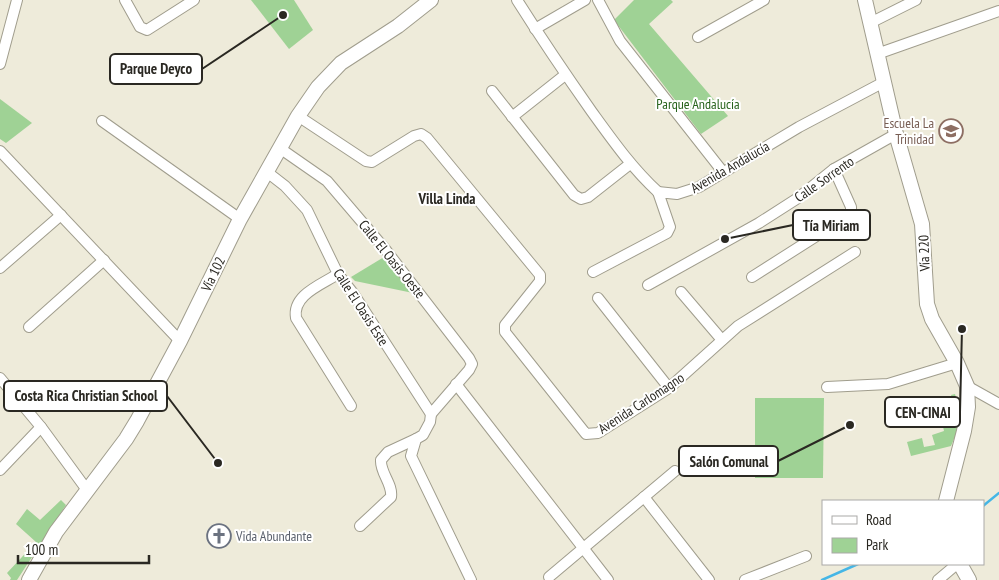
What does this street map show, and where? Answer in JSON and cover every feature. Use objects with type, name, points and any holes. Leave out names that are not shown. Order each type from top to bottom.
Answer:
[{"type":"main road","name":"Vía 102","points":[[29,580],[56,532],[126,439],[180,341],[240,219],[298,116],[318,87],[341,63],[398,26],[431,0]]},
{"type":"main road","name":"Vía 220","points":[[865,0],[896,134],[922,224],[927,304],[932,319],[957,363],[967,386],[968,407],[964,430],[946,500]]},
{"type":"main road","points":[[960,565],[969,580]]},
{"type":"street","points":[[0,64],[17,0]]},
{"type":"street","points":[[126,0],[140,27],[146,30],[194,0]]},
{"type":"street","points":[[517,0],[566,75],[630,164],[658,192],[670,227],[667,233],[592,272]]},
{"type":"street","points":[[536,29],[585,0]]},
{"type":"street","points":[[598,0],[620,41],[723,172]]},
{"type":"street","points":[[698,37],[764,0]]},
{"type":"street","points":[[870,22],[916,0]]},
{"type":"street","points":[[877,54],[999,11]]},
{"type":"street","points":[[512,117],[566,75]]},
{"type":"street","name":"Avenida Andalucía","points":[[658,192],[688,192],[798,127],[884,82]]},
{"type":"street","points":[[492,91],[574,195],[581,199],[588,197],[630,164]]},
{"type":"street","name":"Avenida Carlomagno","points":[[298,116],[372,162],[414,136],[421,134],[427,138],[540,275],[540,281],[505,325],[505,332],[586,434],[598,433],[669,388],[692,370],[738,326],[856,252]]},
{"type":"street","points":[[102,121],[240,219]]},
{"type":"street","name":"Calle Sorrento","points":[[648,286],[759,223],[798,198],[834,169],[896,134]]},
{"type":"street","name":"Calle El Oasis Oeste","points":[[281,149],[326,181],[385,248],[469,358],[472,364],[456,384]]},
{"type":"street","points":[[0,151],[180,341]]},
{"type":"street","points":[[752,277],[851,214],[851,207],[834,169]]},
{"type":"street","name":"Calle El Oasis Este","points":[[267,172],[307,210],[338,274],[353,293],[431,414]]},
{"type":"street","points":[[2,262],[61,215]]},
{"type":"street","points":[[29,327],[104,260]]},
{"type":"street","points":[[338,274],[299,300],[295,310],[296,318],[351,406]]},
{"type":"street","points":[[681,292],[722,340]]},
{"type":"street","points":[[598,298],[669,388]]},
{"type":"street","points":[[827,387],[888,384],[957,363]]},
{"type":"street","points":[[0,378],[41,427],[87,490]]},
{"type":"street","points":[[360,526],[391,497],[392,491],[381,467],[381,460],[388,452],[423,435],[430,422],[431,414],[456,384],[608,580]]},
{"type":"street","points":[[967,386],[999,404]]},
{"type":"street","points":[[0,470],[41,427]]},
{"type":"street","points":[[416,439],[415,448],[411,456],[471,580]]},
{"type":"street","points":[[548,577],[675,471]]},
{"type":"street","points":[[644,497],[710,580]]},
{"type":"street","points":[[745,580],[806,556]]},
{"type":"street","points":[[938,580],[958,565]]},
{"type":"green space","points":[[251,0],[294,0],[313,30],[289,49]]},
{"type":"green space","name":"Parque Andalucía","points":[[634,0],[671,0],[673,2],[649,24],[728,116],[701,134],[614,20]]},
{"type":"green space","points":[[0,99],[32,123],[6,143],[0,139]]},
{"type":"green space","points":[[384,257],[413,293],[355,281],[351,277]]},
{"type":"green space","points":[[955,394],[962,420],[951,446],[911,456],[907,442],[922,438],[924,447],[935,445],[932,435],[944,431],[942,422],[957,416],[951,395]]},
{"type":"green space","points":[[755,398],[824,398],[823,478],[755,478]]},
{"type":"green space","points":[[61,500],[66,505],[17,580],[10,580],[11,578],[7,573],[36,542],[16,524],[27,509],[40,520]]},
{"type":"waterway","points":[[984,505],[999,493]]},
{"type":"waterway","points":[[822,580],[856,565]]},
{"type":"place","name":"Parque Deyco","points":[[283,15]]},
{"type":"place","name":"Escuela La Trinidad","points":[[951,131]]},
{"type":"place","name":"Tía Miriam","points":[[725,239]]},
{"type":"place","name":"CEN-CINAI","points":[[962,329]]},
{"type":"place","name":"Salón Comunal","points":[[850,425]]},
{"type":"place","name":"Costa Rica Christian School","points":[[218,463]]},
{"type":"place","name":"Vida Abundante","points":[[219,536]]},
{"type":"district","name":"Villa Linda","points":[[447,198]]}]
